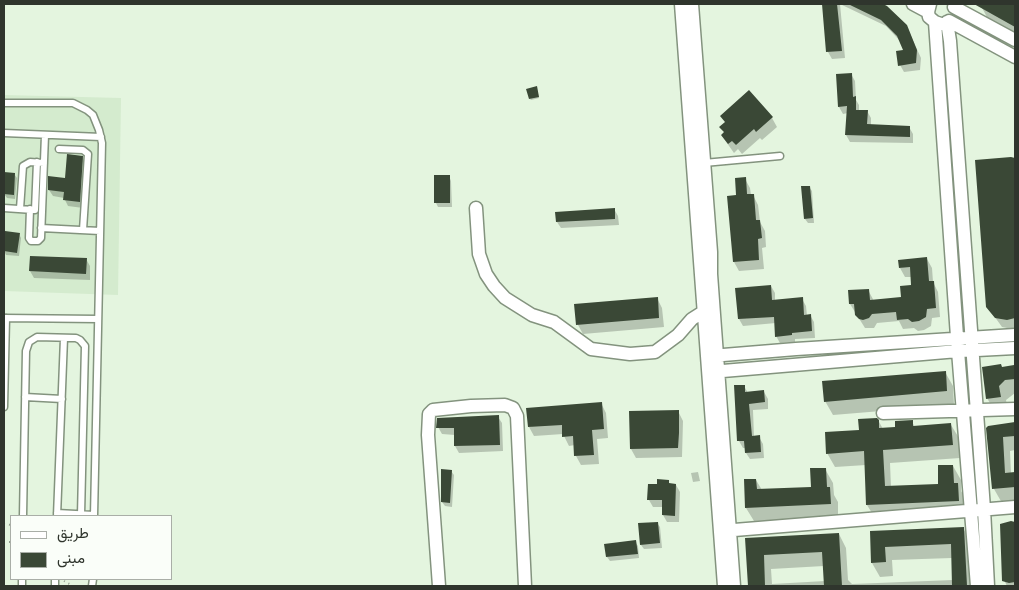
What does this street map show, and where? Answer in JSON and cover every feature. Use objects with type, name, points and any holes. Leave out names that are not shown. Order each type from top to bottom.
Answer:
[{"type":"street","points":[[681,4],[703,312],[714,372],[725,530],[724,586]]},
{"type":"street","points":[[692,4],[704,164],[712,356]]},
{"type":"street","points":[[913,4],[1015,57]]},
{"type":"street","points":[[938,16],[954,14],[953,6]]},
{"type":"street","points":[[953,6],[1015,40]]},
{"type":"street","points":[[938,16],[950,42],[972,351],[970,411],[971,511],[977,586]]},
{"type":"street","points":[[938,16],[958,351],[970,411],[984,509],[988,586]]},
{"type":"street","points":[[476,208],[479,254],[486,274],[494,286],[505,298],[532,315],[554,322],[591,349],[630,354],[655,352],[678,335],[692,319],[703,312]]},
{"type":"street","points":[[712,356],[796,348],[1015,335]]},
{"type":"street","points":[[714,372],[958,351],[1015,348]]},
{"type":"street","points":[[439,586],[428,435],[430,414],[433,410],[505,405],[513,408],[517,416],[526,586]]},
{"type":"street","points":[[883,413],[1015,409]]},
{"type":"street","points":[[725,530],[1015,507]]},
{"type":"street","points":[[725,530],[734,586]]},
{"type":"lane","points":[[4,103],[73,103],[93,115],[101,137],[94,515]]},
{"type":"lane","points":[[4,133],[101,137]]},
{"type":"lane","points":[[36,210],[41,228],[40,240],[30,240],[29,237],[36,210],[45,135]]},
{"type":"lane","points":[[59,149],[83,150],[88,154],[83,230]]},
{"type":"lane","points":[[704,164],[780,156]]},
{"type":"lane","points":[[20,209],[23,166],[27,162],[41,162]]},
{"type":"lane","points":[[4,208],[36,210]]},
{"type":"lane","points":[[41,228],[100,231]]},
{"type":"lane","points":[[4,407],[5,318],[98,319]]},
{"type":"lane","points":[[23,515],[26,351],[29,342],[37,337],[76,338],[83,343],[86,351],[81,514]]},
{"type":"lane","points":[[64,338],[57,515],[88,515]]},
{"type":"lane","points":[[85,359],[98,360]]},
{"type":"lane","points":[[25,397],[62,400]]},
{"type":"path","points":[[62,580],[73,586]]},
{"type":"shaded area","points":[[4,95],[121,98],[118,295],[4,291]]},
{"type":"building","points":[[822,4],[837,4],[842,51],[826,52]]},
{"type":"building","points":[[848,4],[883,4],[887,6],[907,25],[917,50],[916,63],[898,66],[896,51],[903,50],[897,36],[881,20]]},
{"type":"building","points":[[974,4],[1015,4],[1015,27]]},
{"type":"building","points":[[852,73],[853,97],[856,96],[856,110],[868,110],[867,124],[910,126],[910,137],[845,135],[847,106],[838,107],[836,74]]},
{"type":"building","points":[[537,86],[539,97],[529,99],[526,89]]},
{"type":"building","points":[[749,90],[773,117],[756,132],[754,129],[736,145],[732,141],[728,144],[721,135],[724,132],[719,127],[725,122],[720,116]]},
{"type":"building","points":[[67,154],[83,156],[80,202],[63,200],[64,192],[48,190],[48,176],[65,178]]},
{"type":"building","points":[[1015,158],[1015,318],[1007,320],[995,318],[986,307],[975,160]]},
{"type":"building","points":[[4,172],[15,173],[14,195],[4,194]]},
{"type":"building","points":[[434,175],[450,175],[450,203],[434,203]]},
{"type":"building","points":[[746,177],[747,194],[754,194],[756,220],[760,220],[762,238],[758,239],[759,260],[733,262],[727,196],[736,195],[735,178]]},
{"type":"building","points":[[801,186],[810,186],[813,218],[804,219]]},
{"type":"building","points":[[615,208],[615,219],[556,222],[555,212]]},
{"type":"building","points":[[5,231],[20,233],[17,253],[4,251]]},
{"type":"building","points":[[30,256],[87,258],[86,274],[29,271]]},
{"type":"building","points":[[927,257],[929,281],[934,281],[936,308],[927,309],[926,317],[912,322],[908,319],[897,320],[896,312],[872,314],[869,318],[863,320],[855,315],[854,304],[849,304],[848,290],[869,289],[870,300],[901,297],[900,286],[911,285],[910,267],[899,268],[898,260]]},
{"type":"building","points":[[771,285],[772,300],[803,297],[804,315],[811,314],[812,331],[775,337],[774,317],[738,319],[735,288]]},
{"type":"building","points":[[658,297],[659,318],[576,325],[574,304]]},
{"type":"building","points":[[1001,364],[1002,367],[1014,365],[1015,379],[1005,380],[999,386],[1001,397],[986,399],[982,367]]},
{"type":"building","points":[[946,371],[947,391],[824,402],[822,381]]},
{"type":"building","points":[[734,385],[745,385],[745,392],[764,390],[765,402],[749,404],[752,436],[760,435],[761,452],[745,453],[744,441],[737,441]]},
{"type":"building","points":[[602,402],[604,429],[592,430],[594,455],[574,456],[573,436],[562,437],[562,425],[528,427],[526,408]]},
{"type":"building","points":[[679,410],[678,448],[630,449],[629,411]]},
{"type":"building","points":[[499,415],[500,445],[454,446],[454,428],[436,428],[437,418]]},
{"type":"building","points":[[877,418],[879,420],[879,428],[895,427],[895,421],[913,420],[913,426],[951,423],[953,445],[883,450],[885,486],[938,484],[938,465],[953,465],[954,483],[958,483],[959,501],[866,505],[864,451],[826,454],[825,432],[859,430],[858,419]]},
{"type":"building","points":[[1015,422],[1015,436],[1003,437],[1005,473],[1015,472],[1015,487],[992,489],[986,428],[988,426]]},
{"type":"building","points":[[810,468],[826,468],[827,487],[830,487],[831,504],[745,508],[744,479],[756,479],[757,489],[811,487]]},
{"type":"building","points":[[441,469],[452,470],[450,503],[441,502]]},
{"type":"building","points":[[657,479],[669,480],[669,483],[676,484],[675,516],[662,515],[662,500],[647,500],[648,484],[657,484]]},
{"type":"building","points":[[1011,521],[1015,522],[1015,582],[1009,583],[1002,581],[1000,524]]},
{"type":"building","points":[[658,522],[660,543],[640,545],[638,523]]},
{"type":"building","points":[[964,527],[967,586],[952,586],[951,544],[885,547],[886,562],[871,563],[870,531]]},
{"type":"building","points":[[839,533],[842,586],[824,586],[822,552],[764,555],[765,586],[748,586],[745,538]]},
{"type":"building","points":[[636,540],[638,554],[606,557],[604,544]]}]
